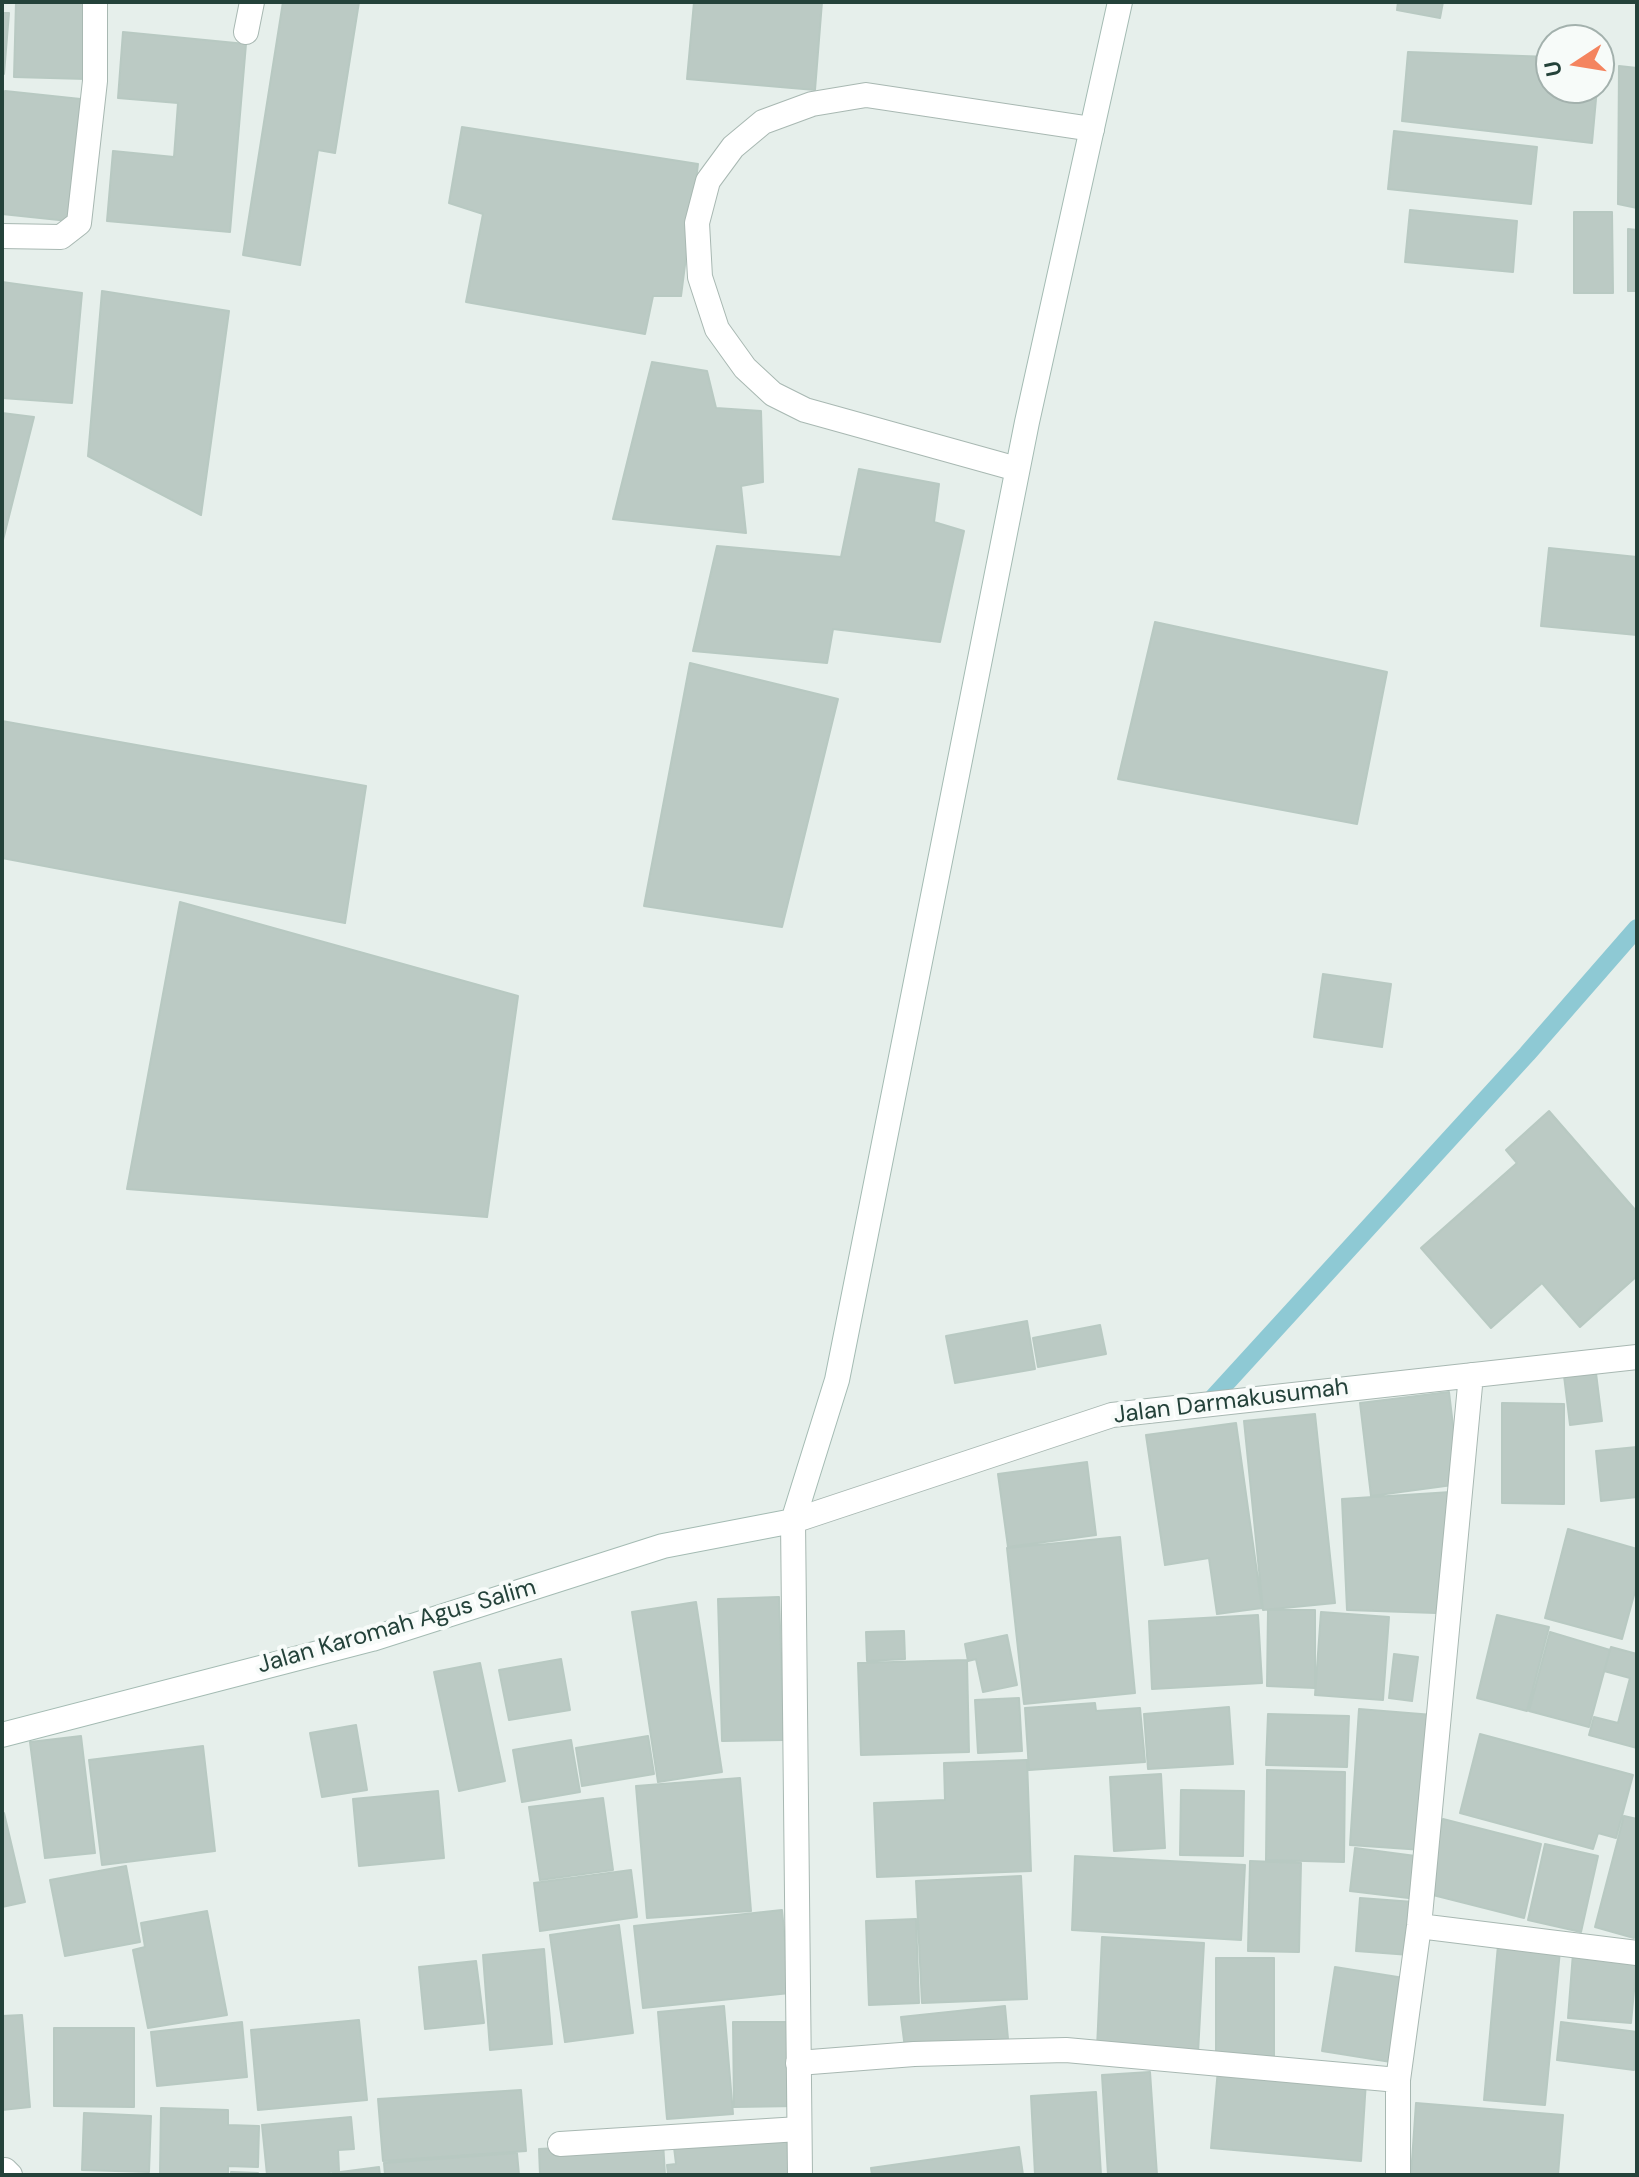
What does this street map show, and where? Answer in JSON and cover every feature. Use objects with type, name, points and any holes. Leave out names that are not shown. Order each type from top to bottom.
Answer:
[{"type":"street","points":[[2,236],[61,237],[79,223],[95,81],[95,2]]},
{"type":"street","points":[[246,32],[252,2]]},
{"type":"street","points":[[800,2175],[793,1521],[837,1380],[1017,469],[1120,2]]},
{"type":"street","points":[[1017,469],[805,410],[773,394],[745,368],[717,329],[700,277],[697,223],[708,181],[733,147],[763,122],[812,104],[866,95],[1092,129]]},
{"type":"street","name":"Jalan Darmakusumah","points":[[793,1521],[1112,1415],[1637,1357]]},
{"type":"street","points":[[1398,2175],[1398,2080],[1419,1926],[1471,1375]]},
{"type":"street","name":"Jalan Karomah Agus Salim","points":[[2,1735],[372,1639],[663,1546],[793,1521]]},
{"type":"street","points":[[1419,1926],[1637,1953]]},
{"type":"street","points":[[798,2063],[914,2054],[1066,2050],[1398,2080]]},
{"type":"street","points":[[560,2144],[799,2129]]},
{"type":"building","points":[[16,2],[88,2],[86,79],[14,77]]},
{"type":"building","points":[[283,2],[359,2],[335,153],[318,150],[300,265],[243,255]]},
{"type":"building","points":[[694,2],[822,2],[815,90],[687,79]]},
{"type":"building","points":[[1398,2],[1443,2],[1440,18],[1397,10]]},
{"type":"building","points":[[2,13],[9,13],[4,74],[2,74]]},
{"type":"building","points":[[123,32],[246,44],[230,232],[107,221],[113,151],[174,157],[178,103],[118,98]]},
{"type":"building","points":[[1408,52],[1535,56],[1535,104],[1596,104],[1592,143],[1402,121]]},
{"type":"building","points":[[1619,66],[1637,68],[1637,208],[1618,204]]},
{"type":"building","points":[[5,91],[90,100],[78,222],[2,214]]},
{"type":"building","points":[[462,127],[698,164],[681,296],[653,296],[645,334],[466,302],[483,214],[449,203]]},
{"type":"building","points":[[1394,131],[1537,147],[1531,204],[1388,189]]},
{"type":"building","points":[[1410,210],[1517,221],[1513,272],[1405,262]]},
{"type":"building","points":[[1574,212],[1612,212],[1613,293],[1574,293]]},
{"type":"building","points":[[1628,229],[1637,230],[1637,291],[1628,291]]},
{"type":"building","points":[[2,282],[82,293],[72,403],[2,398]]},
{"type":"building","points":[[102,291],[229,311],[201,515],[88,456]]},
{"type":"building","points":[[652,362],[707,371],[716,408],[761,411],[763,482],[741,486],[746,533],[613,519]]},
{"type":"building","points":[[2,413],[34,417],[2,544]]},
{"type":"building","points":[[859,469],[939,484],[934,522],[964,531],[940,642],[833,629],[827,663],[693,651],[717,546],[841,557]]},
{"type":"building","points":[[1549,548],[1637,557],[1637,635],[1541,626]]},
{"type":"building","points":[[1155,622],[1387,672],[1357,824],[1118,779]]},
{"type":"building","points":[[690,663],[838,699],[782,927],[644,906]]},
{"type":"building","points":[[2,721],[366,786],[345,923],[2,858]]},
{"type":"building","points":[[180,902],[518,996],[487,1217],[127,1189]]},
{"type":"building","points":[[1323,974],[1391,984],[1382,1047],[1314,1037]]},
{"type":"building","points":[[1549,1111],[1637,1212],[1637,1276],[1580,1327],[1542,1283],[1491,1328],[1421,1248],[1517,1163],[1506,1150]]},
{"type":"building","points":[[1027,1321],[1035,1369],[955,1383],[946,1336]]},
{"type":"building","points":[[1100,1325],[1106,1354],[1038,1367],[1033,1338]]},
{"type":"building","points":[[1596,1373],[1602,1421],[1570,1425],[1564,1376]]},
{"type":"building","points":[[1449,1392],[1460,1484],[1371,1496],[1360,1403]]},
{"type":"building","points":[[1502,1403],[1564,1404],[1564,1504],[1502,1503]]},
{"type":"building","points":[[1315,1414],[1335,1603],[1263,1610],[1244,1421]]},
{"type":"building","points":[[1236,1423],[1262,1608],[1217,1614],[1209,1558],[1165,1565],[1146,1435]]},
{"type":"building","points":[[1637,1447],[1637,1497],[1601,1501],[1596,1451]]},
{"type":"building","points":[[1087,1462],[1096,1535],[1008,1547],[998,1474]]},
{"type":"building","points":[[1451,1492],[1436,1613],[1347,1610],[1342,1499]]},
{"type":"building","points":[[1568,1529],[1637,1549],[1637,1584],[1622,1639],[1545,1618]]},
{"type":"building","points":[[1120,1537],[1135,1693],[1024,1704],[1007,1548]]},
{"type":"building","points":[[779,1597],[784,1740],[722,1741],[718,1599]]},
{"type":"building","points":[[696,1602],[722,1772],[658,1782],[632,1612]]},
{"type":"building","points":[[1268,1610],[1315,1610],[1315,1688],[1267,1686]]},
{"type":"building","points":[[1321,1612],[1389,1617],[1383,1700],[1315,1695]]},
{"type":"building","points":[[1258,1615],[1262,1683],[1152,1689],[1149,1621]]},
{"type":"building","points":[[1497,1615],[1549,1627],[1527,1711],[1477,1698]]},
{"type":"building","points":[[904,1631],[905,1659],[867,1661],[866,1632]]},
{"type":"building","points":[[1550,1632],[1610,1650],[1589,1727],[1529,1711]]},
{"type":"building","points":[[1007,1635],[1017,1685],[983,1692],[976,1659],[968,1661],[965,1644]]},
{"type":"building","points":[[1611,1647],[1637,1654],[1637,1748],[1589,1735],[1594,1717],[1618,1723],[1630,1678],[1604,1671]]},
{"type":"building","points":[[1394,1654],[1418,1657],[1412,1701],[1389,1698]]},
{"type":"building","points":[[561,1659],[570,1710],[509,1720],[499,1670]]},
{"type":"building","points":[[967,1660],[969,1752],[861,1755],[858,1663]]},
{"type":"building","points":[[480,1663],[505,1781],[459,1791],[434,1672]]},
{"type":"building","points":[[1019,1698],[1022,1751],[978,1753],[975,1700]]},
{"type":"building","points":[[1095,1703],[1096,1711],[1140,1708],[1145,1762],[1029,1770],[1025,1708]]},
{"type":"building","points":[[1229,1707],[1233,1764],[1148,1769],[1144,1714]]},
{"type":"building","points":[[1359,1709],[1433,1715],[1423,1850],[1350,1845]]},
{"type":"building","points":[[1268,1714],[1349,1716],[1347,1767],[1266,1765]]},
{"type":"building","points":[[356,1725],[367,1790],[322,1797],[310,1733]]},
{"type":"building","points":[[1480,1734],[1633,1775],[1616,1838],[1598,1833],[1593,1849],[1460,1813]]},
{"type":"building","points":[[81,1736],[95,1853],[45,1858],[30,1742]]},
{"type":"building","points":[[648,1736],[654,1774],[582,1786],[576,1748]]},
{"type":"building","points":[[571,1740],[580,1792],[522,1802],[513,1750]]},
{"type":"building","points":[[203,1746],[215,1851],[102,1865],[89,1760]]},
{"type":"building","points":[[1027,1760],[1031,1871],[877,1877],[874,1803],[945,1800],[944,1763]]},
{"type":"building","points":[[1267,1770],[1345,1772],[1344,1862],[1266,1860]]},
{"type":"building","points":[[1161,1774],[1165,1848],[1114,1851],[1110,1777]]},
{"type":"building","points":[[740,1778],[751,1911],[647,1918],[636,1786]]},
{"type":"building","points":[[1181,1790],[1244,1791],[1243,1856],[1180,1855]]},
{"type":"building","points":[[438,1791],[444,1858],[359,1866],[353,1799]]},
{"type":"building","points":[[603,1798],[613,1870],[540,1880],[529,1807]]},
{"type":"building","points":[[2,1814],[25,1902],[2,1907]]},
{"type":"building","points":[[1624,1816],[1637,1819],[1637,1927],[1634,1938],[1595,1927]]},
{"type":"building","points":[[1443,1819],[1541,1844],[1524,1918],[1425,1893]]},
{"type":"building","points":[[1545,1844],[1598,1856],[1581,1932],[1528,1920]]},
{"type":"building","points":[[1355,1848],[1423,1857],[1417,1899],[1350,1891]]},
{"type":"building","points":[[1075,1856],[1245,1865],[1241,1940],[1072,1930]]},
{"type":"building","points":[[1250,1861],[1301,1863],[1299,1952],[1248,1951]]},
{"type":"building","points":[[126,1866],[140,1942],[65,1956],[50,1880]]},
{"type":"building","points":[[631,1870],[637,1917],[540,1931],[534,1883]]},
{"type":"building","points":[[1021,1876],[1027,1999],[922,2003],[916,1881]]},
{"type":"building","points":[[1360,1898],[1414,1902],[1410,1955],[1356,1951]]},
{"type":"building","points":[[782,1910],[790,1993],[643,2008],[634,1926]]},
{"type":"building","points":[[207,1911],[227,2015],[148,2028],[133,1950],[145,1947],[141,1923]]},
{"type":"building","points":[[916,1919],[919,2003],[869,2005],[866,1921]]},
{"type":"building","points":[[619,1925],[633,2033],[565,2042],[550,1935]]},
{"type":"building","points":[[1102,1937],[1204,1943],[1198,2053],[1097,2048]]},
{"type":"building","points":[[1498,1945],[1560,1951],[1545,2105],[1484,2100]]},
{"type":"building","points":[[544,1949],[552,2044],[490,2050],[483,1955]]},
{"type":"building","points":[[1573,1953],[1637,1959],[1631,2023],[1568,2018]]},
{"type":"building","points":[[1216,1958],[1274,1958],[1274,2058],[1216,2057]]},
{"type":"building","points":[[476,1961],[484,2023],[425,2029],[419,1967]]},
{"type":"building","points":[[1335,1967],[1404,1978],[1391,2062],[1322,2051]]},
{"type":"building","points":[[724,2006],[733,2114],[667,2119],[658,2012]]},
{"type":"building","points":[[1005,2006],[1008,2039],[905,2048],[901,2017]]},
{"type":"building","points":[[22,2015],[30,2107],[2,2110],[2,2016]]},
{"type":"building","points":[[359,2020],[367,2100],[258,2110],[251,2030]]},
{"type":"building","points":[[242,2022],[247,2077],[157,2086],[151,2032]]},
{"type":"building","points":[[733,2022],[795,2022],[797,2106],[734,2107]]},
{"type":"building","points":[[1561,2022],[1637,2032],[1634,2070],[1557,2060]]},
{"type":"building","points":[[54,2028],[134,2028],[134,2107],[54,2106]]},
{"type":"building","points":[[1218,2069],[1366,2081],[1361,2161],[1211,2148]]},
{"type":"building","points":[[1150,2072],[1157,2175],[1108,2175],[1102,2075]]},
{"type":"building","points":[[521,2090],[526,2151],[383,2161],[378,2099]]},
{"type":"building","points":[[1096,2092],[1101,2175],[1035,2175],[1031,2096]]},
{"type":"building","points":[[1416,2103],[1563,2115],[1558,2175],[1411,2175]]},
{"type":"building","points":[[161,2108],[228,2110],[228,2125],[259,2126],[258,2167],[228,2166],[228,2175],[160,2175]]},
{"type":"building","points":[[84,2113],[151,2116],[149,2172],[82,2170]]},
{"type":"building","points":[[351,2117],[354,2149],[338,2150],[339,2171],[329,2172],[329,2175],[267,2175],[262,2125]]},
{"type":"building","points":[[786,2131],[789,2175],[668,2175],[667,2165],[676,2164],[673,2139]]},
{"type":"building","points":[[663,2142],[665,2175],[540,2175],[539,2149]]},
{"type":"building","points":[[1019,2147],[1023,2175],[872,2175],[871,2168]]},
{"type":"building","points":[[517,2153],[519,2175],[385,2175],[384,2163]]},
{"type":"building","points":[[379,2167],[380,2175],[333,2175],[333,2173]]},
{"type":"building","points":[[231,2172],[258,2173],[258,2175],[231,2175]]},
{"type":"waterway","points":[[1209,1402],[1527,1054],[1637,928]]}]
